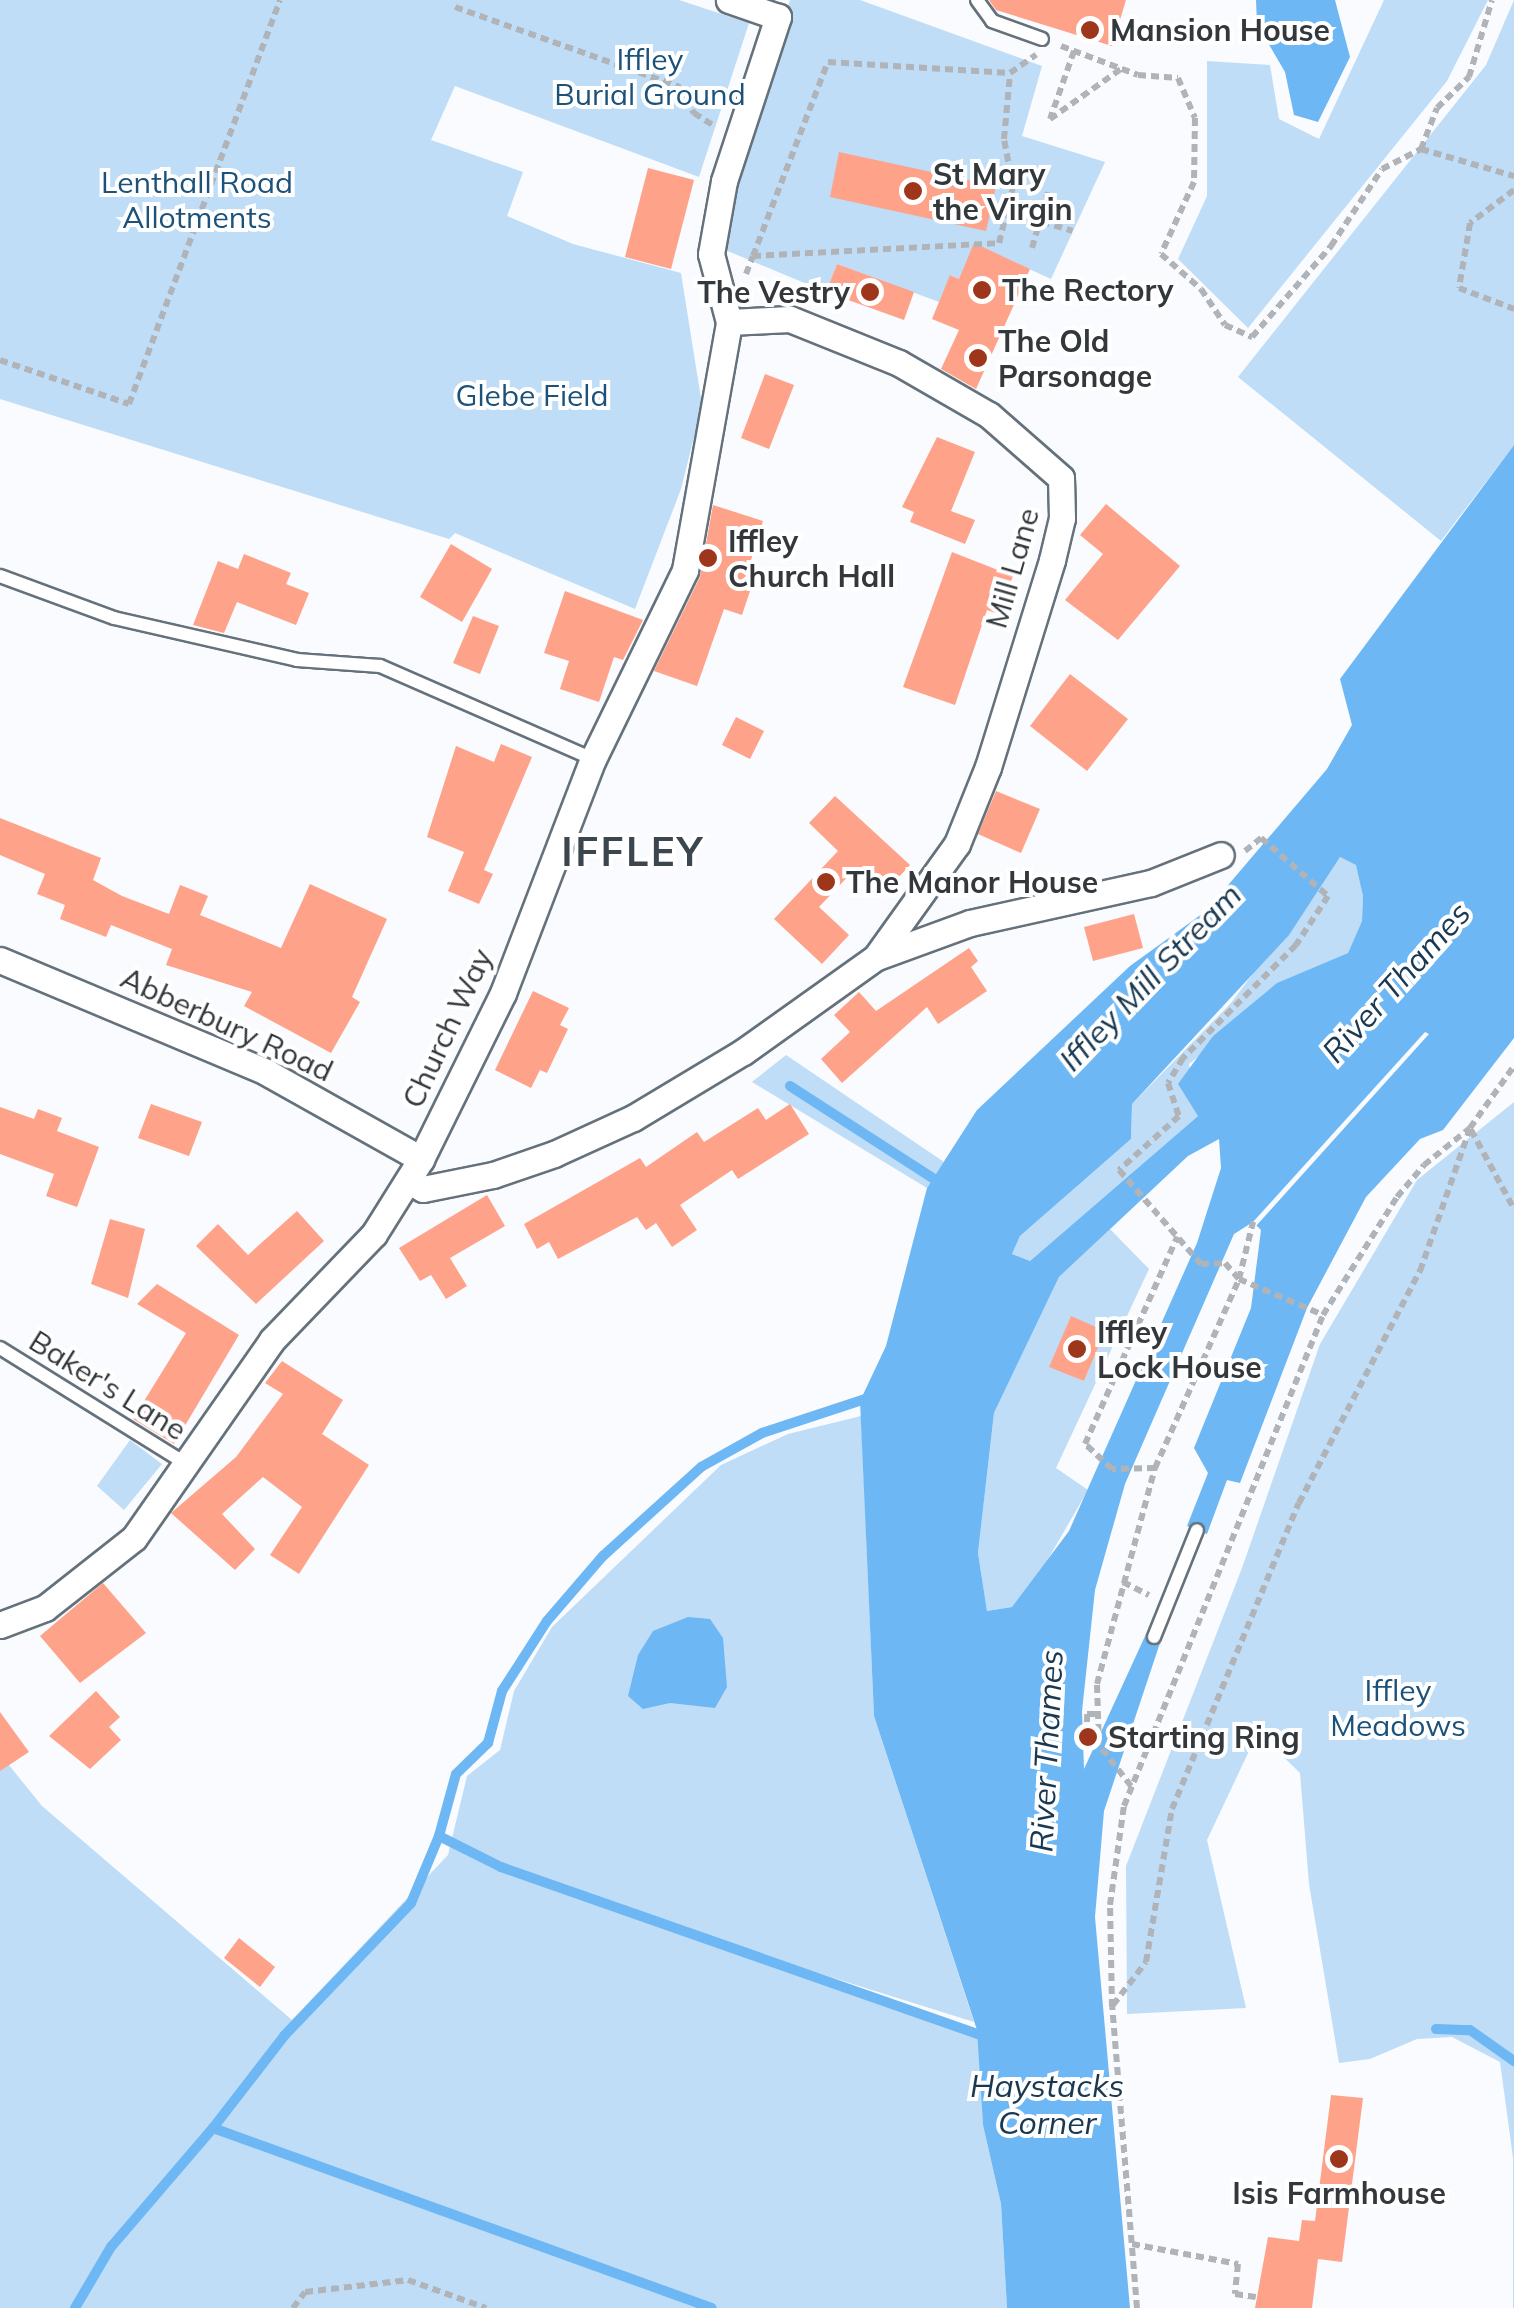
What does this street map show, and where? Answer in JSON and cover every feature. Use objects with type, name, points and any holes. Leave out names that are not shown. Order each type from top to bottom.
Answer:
[{"type":"street","points":[[729,0],[780,8],[738,136],[711,254],[729,322]]},
{"type":"street","name":"Mill Lane","points":[[729,322],[790,319],[899,363],[989,415],[1061,478],[1062,518],[1052,560],[988,768],[957,844],[876,957]]},
{"type":"street","name":"Church Way","points":[[0,1625],[45,1608],[134,1538],[272,1340],[374,1234],[415,1170],[503,993],[593,759],[685,570],[729,322]]},
{"type":"street","name":"Mill Lane","points":[[415,1170],[423,1189],[492,1176],[634,1118],[696,1084],[876,957],[970,923],[1152,883],[1221,855]]},
{"type":"street","name":"Abberbury Road","points":[[0,960],[266,1072],[415,1170]]},
{"type":"lane","points":[[977,0],[992,21],[1042,39]]},
{"type":"lane","points":[[0,576],[169,630],[297,660],[380,666],[593,759]]},
{"type":"lane","name":"Baker's Lane","points":[[0,1348],[188,1465]]},
{"type":"lane","points":[[1154,1637],[1197,1530]]},
{"type":"path","points":[[0,360],[129,404],[280,0]]},
{"type":"path","points":[[1042,39],[1158,80],[1178,78],[1195,118],[1194,182],[1161,254],[1238,335],[1252,337],[1272,320],[1354,216],[1382,169],[1421,149],[1437,108],[1469,77],[1492,0]]},
{"type":"path","points":[[455,7],[680,87],[704,122],[738,136]]},
{"type":"path","points":[[1074,51],[1050,119],[1121,69]]},
{"type":"path","points":[[729,322],[752,256],[828,62],[1010,73],[1004,139],[1013,187],[999,243],[752,256]]},
{"type":"path","points":[[1421,149],[1514,176]]},
{"type":"path","points":[[1514,190],[1470,223],[1459,288],[1514,308]]},
{"type":"path","points":[[1032,248],[1048,192]]},
{"type":"path","points":[[992,206],[1073,231]]},
{"type":"path","points":[[1266,842],[1328,896],[1296,945],[1183,1058],[1168,1083],[1179,1116],[1119,1170],[1201,1264],[1225,1263],[1239,1279],[1322,1315]]},
{"type":"path","points":[[1112,2006],[1146,1962],[1172,1809],[1300,1503],[1420,1271],[1470,1128],[1514,1066]]},
{"type":"path","points":[[1470,1128],[1514,1209]]},
{"type":"path","points":[[1137,2308],[1112,2006],[1110,1905],[1124,1806],[1322,1315],[1397,1197],[1424,1164],[1470,1128]]},
{"type":"path","points":[[1130,1786],[1114,1772],[1099,1746],[1097,1684],[1155,1468],[1239,1279],[1253,1222]]},
{"type":"path","points":[[1155,1468],[1112,1469],[1086,1444],[1177,1238]]},
{"type":"path","points":[[1086,1748],[1087,1714],[1098,1714]]},
{"type":"path","points":[[1132,2244],[1238,2264],[1235,2294],[1256,2296]]},
{"type":"path","points":[[293,2308],[305,2292],[408,2280],[486,2308]]},
{"type":"green space","points":[[0,0],[679,0],[749,23],[699,177],[455,86],[431,140],[523,172],[507,216],[573,244],[681,273],[702,405],[681,489],[635,609],[455,533],[449,539],[0,399]]},
{"type":"green space","points":[[790,0],[860,0],[1042,66],[1022,136],[1105,162],[1051,279],[1001,256],[959,279],[951,275],[939,302],[837,264],[826,292],[718,247]]},
{"type":"green space","points":[[1384,0],[1488,0],[1447,81],[1248,328],[1178,259],[1207,196],[1207,61],[1270,65],[1279,119],[1319,139]]},
{"type":"green space","points":[[1514,0],[1514,445],[1441,541],[1238,377],[1486,65]]},
{"type":"green space","points":[[1340,857],[1357,865],[1363,896],[1362,921],[1348,953],[1278,983],[1213,1036],[1211,1046],[1189,1064],[1199,1115],[1030,1261],[1012,1254],[1020,1236],[1131,1139],[1132,1104],[1231,1003]]},
{"type":"green space","points":[[786,1055],[944,1162],[927,1188],[752,1082]]},
{"type":"green space","name":"Iffley Meadows","points":[[1514,1102],[1513,2308],[1513,2158],[1500,2062],[1452,2037],[1417,2039],[1370,2059],[1339,2063],[1309,1884],[1300,1773],[1258,1732],[1207,1840],[1246,2008],[1127,2014],[1126,1866],[1242,1568],[1320,1344],[1417,1180]]},
{"type":"green space","points":[[1110,1229],[1149,1269],[1056,1468],[1088,1490],[1037,1578],[1012,1607],[987,1611],[978,1553],[994,1413],[1059,1277]],"holes":[[[1071,1317],[1105,1331],[1084,1381],[1050,1366]]]},
{"type":"green space","points":[[861,1416],[874,1716],[974,2022],[557,1891],[978,2030],[983,2125],[1001,2204],[1007,2308],[0,2308],[0,1754],[42,1806],[292,2020],[448,1855],[467,1776],[500,1750],[514,1691],[552,1627],[721,1465],[788,1434]]},
{"type":"green space","points":[[130,1440],[162,1464],[124,1510],[97,1486]]},
{"type":"water","points":[[1256,0],[1335,0],[1350,57],[1318,122],[1294,115],[1285,72],[1257,24]]},
{"type":"water","points":[[1514,445],[1514,1038],[1443,1130],[1420,1139],[1366,1197],[1307,1308],[1240,1483],[1227,1480],[1207,1534],[1187,1526],[1208,1473],[1194,1448],[1251,1308],[1261,1230],[1253,1222],[1234,1234],[1125,1484],[1095,1590],[1082,1711],[1084,1769],[1146,1634],[1161,1640],[1104,1811],[1095,1917],[1130,2308],[1007,2308],[1001,2204],[983,2125],[977,2030],[874,1716],[860,1401],[886,1346],[927,1188],[977,1110],[1130,966],[1206,911],[1327,769],[1352,725],[1340,679]],"holes":[[[1340,857],[1356,865],[1363,896],[1362,921],[1348,953],[1277,983],[1213,1036],[1178,1084],[1198,1116],[1030,1261],[1012,1254],[1020,1236],[1131,1139],[1132,1104],[1289,935]],[[1219,1139],[1221,1168],[1197,1243],[1069,1531],[1012,1607],[987,1611],[978,1553],[994,1413],[1059,1277],[1188,1156]]]},
{"type":"water","points":[[688,1617],[710,1619],[723,1638],[727,1687],[715,1708],[670,1703],[643,1709],[628,1696],[638,1655],[653,1631]]},
{"type":"pier","points":[[1425,1032],[1429,1034],[1256,1226],[1253,1222]]},
{"type":"building","name":"Mansion House","points":[[989,0],[1126,0],[1112,46],[996,10]]},
{"type":"building","name":"St Mary the Virgin","points":[[839,152],[996,186],[986,231],[830,197]]},
{"type":"building","points":[[648,168],[694,180],[671,269],[625,257]]},
{"type":"building","points":[[974,243],[1030,269],[976,389],[941,369],[959,330],[932,319],[950,275],[959,279]]},
{"type":"building","name":"The Vestry","points":[[837,264],[914,292],[904,320],[826,292]]},
{"type":"building","points":[[765,374],[794,385],[769,449],[741,438]]},
{"type":"building","points":[[937,437],[975,452],[951,511],[975,520],[965,544],[910,522],[914,512],[902,507]]},
{"type":"building","points":[[1106,504],[1180,566],[1118,640],[1065,600],[1103,554],[1080,535]]},
{"type":"building","points":[[713,505],[763,521],[747,573],[755,576],[742,615],[724,609],[697,686],[654,671],[700,577]]},
{"type":"building","points":[[451,544],[492,569],[462,622],[420,597]]},
{"type":"building","points":[[952,552],[1013,576],[998,614],[987,610],[955,705],[903,687]]},
{"type":"building","points":[[244,554],[291,573],[286,584],[309,593],[296,625],[237,602],[224,633],[193,625],[218,561],[238,569]]},
{"type":"building","points":[[565,591],[643,620],[623,660],[614,657],[599,702],[560,689],[569,661],[544,653]]},
{"type":"building","points":[[473,616],[499,626],[480,674],[453,663]]},
{"type":"building","points":[[1070,674],[1128,719],[1087,771],[1030,726]]},
{"type":"building","points":[[736,717],[764,731],[750,759],[722,745]]},
{"type":"building","points":[[501,744],[532,757],[484,870],[493,874],[479,904],[448,891],[464,852],[427,837],[456,746],[494,762]]},
{"type":"building","points":[[996,791],[1040,809],[1021,853],[978,834]]},
{"type":"building","name":"The Manor House","points":[[835,796],[910,865],[882,895],[855,869],[819,907],[849,935],[822,964],[774,919],[838,851],[809,823]]},
{"type":"building","points":[[0,818],[101,858],[93,880],[122,896],[169,914],[180,885],[208,896],[200,915],[281,948],[310,884],[387,919],[352,997],[360,1002],[331,1053],[244,1006],[252,992],[166,965],[172,949],[111,925],[106,937],[60,919],[65,905],[37,894],[45,874],[0,855]]},
{"type":"building","points":[[1134,914],[1143,948],[1093,961],[1084,927]]},
{"type":"building","points":[[969,948],[978,961],[971,967],[987,991],[938,1024],[927,1007],[842,1083],[821,1059],[850,1032],[834,1015],[859,992],[876,1011]]},
{"type":"building","points":[[533,991],[569,1008],[560,1025],[568,1029],[547,1073],[540,1070],[531,1088],[495,1070]]},
{"type":"building","points":[[151,1104],[202,1122],[189,1156],[138,1138]]},
{"type":"building","points":[[790,1104],[809,1134],[738,1179],[732,1170],[680,1205],[697,1230],[672,1247],[656,1223],[646,1230],[637,1217],[558,1259],[549,1242],[537,1249],[524,1224],[640,1158],[646,1167],[697,1132],[704,1142],[758,1108],[766,1120]]},
{"type":"building","points":[[0,1107],[34,1119],[38,1109],[62,1118],[57,1131],[99,1147],[77,1207],[46,1196],[54,1174],[0,1154]]},
{"type":"building","points":[[487,1195],[505,1226],[450,1258],[467,1286],[446,1299],[431,1275],[420,1281],[399,1248]]},
{"type":"building","points":[[297,1211],[324,1241],[256,1304],[196,1246],[218,1224],[248,1255]]},
{"type":"building","points":[[110,1219],[145,1229],[128,1298],[91,1284]]},
{"type":"building","points":[[157,1284],[239,1335],[174,1444],[133,1419],[186,1333],[137,1304]]},
{"type":"building","name":"Iffley Lock House","points":[[1071,1316],[1105,1331],[1084,1381],[1049,1367]]},
{"type":"building","points":[[282,1361],[343,1400],[322,1434],[369,1465],[299,1574],[270,1555],[302,1507],[263,1477],[222,1514],[255,1549],[235,1570],[171,1513],[236,1457],[283,1394],[265,1383]]},
{"type":"building","points":[[103,1583],[146,1633],[80,1683],[40,1636]]},
{"type":"building","points":[[96,1691],[120,1717],[109,1727],[121,1740],[90,1769],[49,1736]]},
{"type":"building","points":[[0,1712],[29,1752],[0,1771]]},
{"type":"building","points":[[239,1938],[275,1967],[260,1987],[224,1958]]},
{"type":"building","name":"Isis Farmhouse","points":[[1331,2095],[1363,2098],[1342,2262],[1318,2259],[1312,2308],[1255,2308],[1268,2237],[1299,2241],[1302,2220],[1315,2221]]},
{"type":"waterway","points":[[790,1086],[945,1186]]},
{"type":"waterway","points":[[439,1836],[456,1774],[488,1743],[502,1691],[547,1621],[603,1556],[701,1467],[762,1433],[871,1397]]},
{"type":"waterway","points":[[213,2128],[284,2036],[411,1903],[439,1836],[501,1867],[989,2038]]},
{"type":"waterway","points":[[1436,2029],[1470,2030],[1514,2061]]},
{"type":"waterway","points":[[75,2308],[111,2247],[213,2128],[712,2308]]},
{"type":"place","name":"Mansion House","points":[[1090,30]]},
{"type":"place","name":"St Mary the Virgin","points":[[913,191]]},
{"type":"place","name":"The Rectory","points":[[982,290]]},
{"type":"place","name":"The Vestry","points":[[870,292]]},
{"type":"place","name":"The Old Parsonage","points":[[978,358]]},
{"type":"place","name":"Iffley Church Hall","points":[[708,558]]},
{"type":"place","name":"The Manor House","points":[[826,882]]},
{"type":"place","name":"Iffley Lock House","points":[[1077,1349]]},
{"type":"place","name":"Starting Ring","points":[[1088,1737]]},
{"type":"place","name":"Isis Farmhouse","points":[[1339,2159]]},
{"type":"district","name":"IFFLEY","points":[[633,851]]},
{"type":"park label","name":"Iffley Burial Ground","points":[[650,76]]},
{"type":"park label","name":"Lenthall Road Allotments","points":[[197,199]]},
{"type":"park label","name":"Glebe Field","points":[[532,395]]},
{"type":"water label","name":"Iffley Mill Stream","points":[[1150,977]]},
{"type":"water label","name":"River Thames","points":[[1396,982]]},
{"type":"water label","name":"River Thames","points":[[1046,1751]]},
{"type":"water label","name":"Haystacks Corner","points":[[1047,2104]]}]
